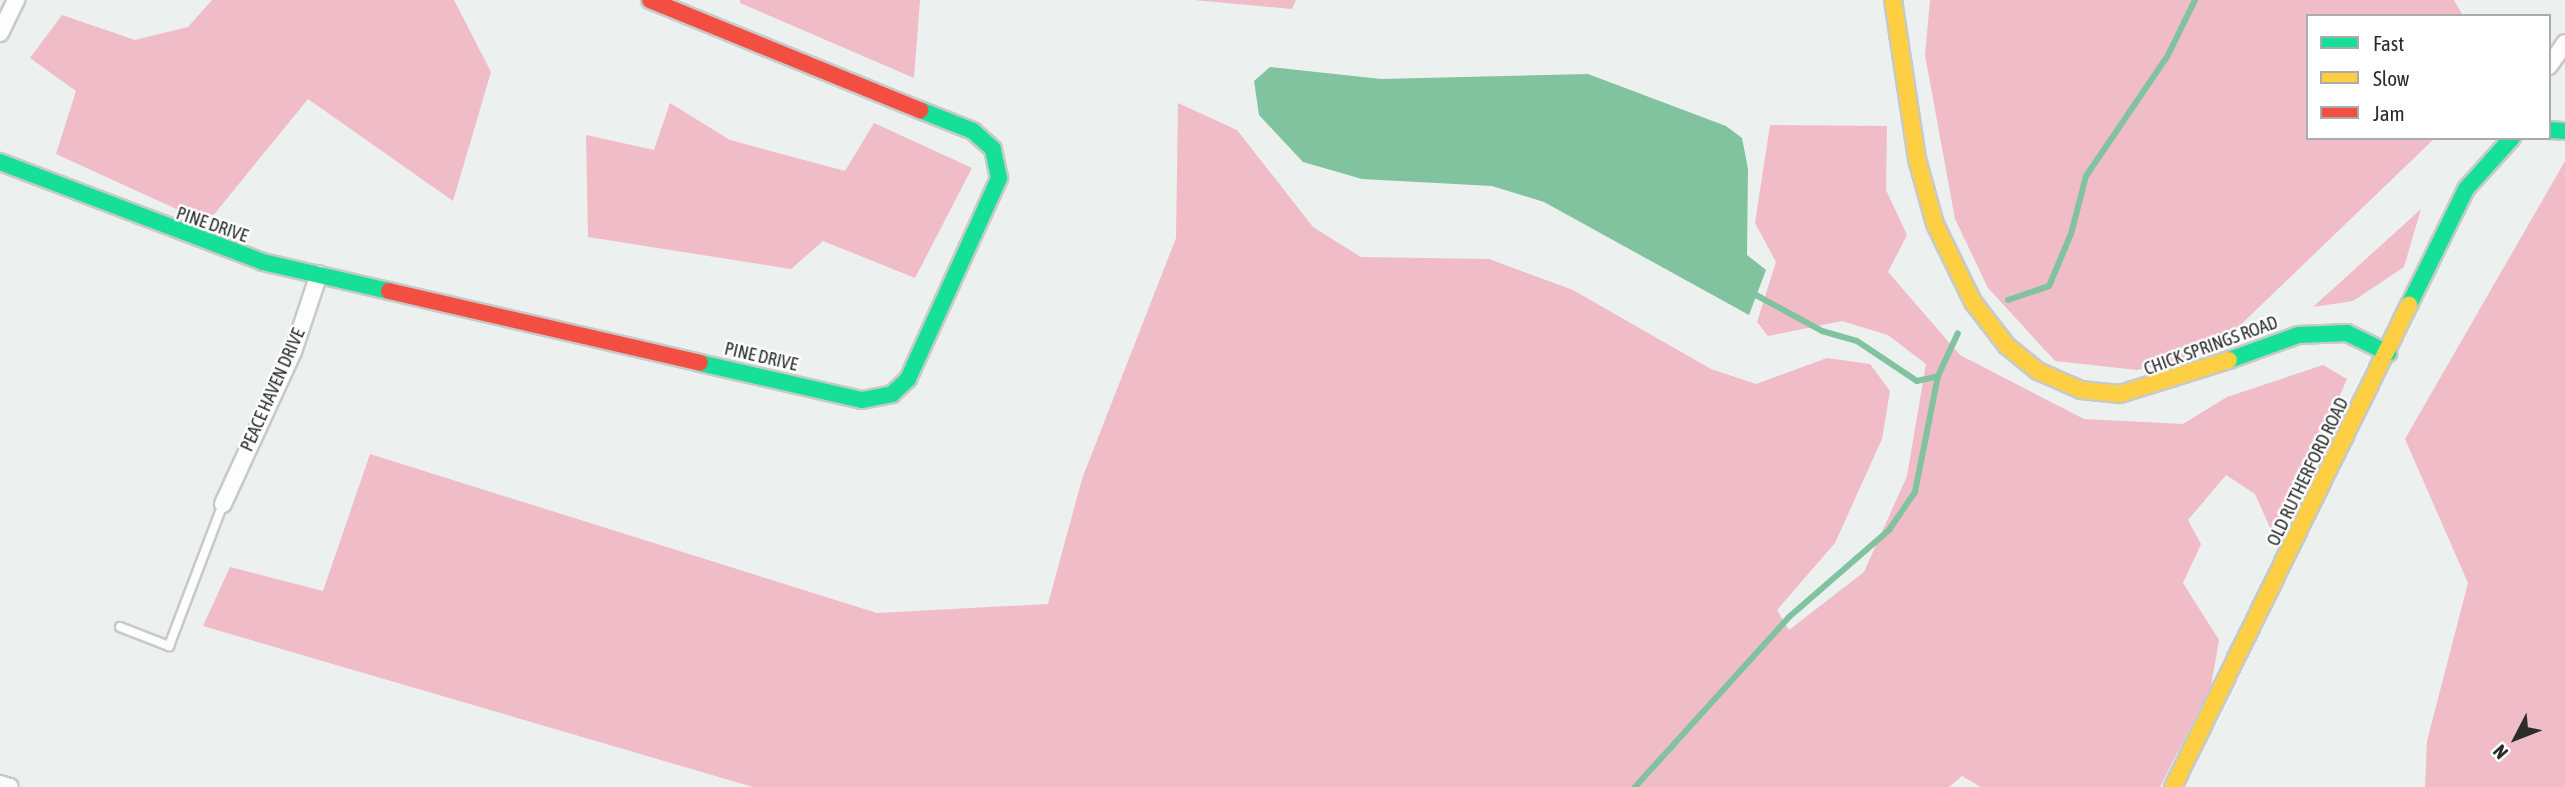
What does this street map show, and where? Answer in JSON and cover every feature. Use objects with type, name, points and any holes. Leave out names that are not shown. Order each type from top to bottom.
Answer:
[{"type":"street","points":[[0,33],[16,0]]},
{"type":"street","name":"PINE DRIVE","points":[[0,162],[185,237],[319,274],[862,400],[900,389],[999,178],[993,149],[974,131],[650,0]]},
{"type":"street","name":"CHICK SPRINGS ROAD","points":[[1893,0],[1917,159],[1935,224],[1973,302],[2007,346],[2038,371],[2081,390],[2120,394],[2203,373],[2254,347],[2298,335],[2347,333],[2388,353]]},
{"type":"street","points":[[2551,63],[2565,43]]},
{"type":"street","name":"OLD RUTHERFORD ROAD","points":[[2174,787],[2476,172],[2510,140]]},
{"type":"street","name":"PEACE HAVEN DRIVE","points":[[223,504],[293,352],[319,274]]},
{"type":"street","points":[[0,784],[10,787]]},
{"type":"lane","points":[[120,627],[169,646],[223,504]]},
{"type":"shaded area","points":[[212,0],[454,0],[491,72],[453,201],[308,99],[207,223],[56,154],[76,91],[30,58],[62,15],[135,40],[188,27]]},
{"type":"shaded area","points":[[740,0],[920,0],[914,78],[740,3]]},
{"type":"shaded area","points":[[1194,0],[1296,0],[1292,9]]},
{"type":"shaded area","points":[[1930,0],[2454,0],[2462,14],[2306,14],[2306,140],[2433,140],[2229,336],[2184,360],[2137,370],[2055,361],[1988,288],[1955,219],[1925,55]]},
{"type":"shaded area","points":[[1270,67],[1381,79],[1588,74],[1726,126],[1742,138],[1748,169],[1747,255],[1766,270],[1749,315],[1544,202],[1492,186],[1362,179],[1303,162],[1259,115],[1254,81]]},
{"type":"shaded area","points":[[670,103],[730,140],[845,171],[874,123],[972,168],[915,278],[823,241],[791,269],[588,237],[586,135],[654,150]]},
{"type":"shaded area","points":[[1178,103],[1237,130],[1313,227],[1361,257],[1489,259],[1573,290],[1711,369],[1756,384],[1827,358],[1870,364],[1890,391],[1882,439],[1835,543],[1777,610],[1789,630],[1864,572],[1907,476],[1926,364],[1888,335],[1842,321],[1768,336],[1757,322],[1776,262],[1755,223],[1770,125],[1887,126],[1886,190],[1907,235],[1888,272],[1960,355],[2084,419],[2183,424],[2227,397],[2323,365],[2347,379],[2276,541],[2255,494],[2226,475],[2188,520],[2201,544],[2183,583],[2219,640],[2211,686],[2160,787],[1981,787],[1962,776],[1949,787],[753,787],[203,626],[230,567],[323,591],[370,454],[877,613],[1048,604],[1082,479],[1176,238]]},
{"type":"shaded area","points":[[2565,161],[2565,787],[2425,787],[2427,741],[2468,583],[2405,439]]},
{"type":"shaded area","points":[[2421,209],[2404,267],[2353,301],[2313,307]]},
{"type":"waterway","points":[[2008,300],[2049,286],[2071,234],[2086,176],[2167,57],[2195,0]]},
{"type":"waterway","points":[[1756,295],[1822,331],[1857,341],[1917,381],[1938,376]]},
{"type":"waterway","points":[[1635,787],[1789,617],[1889,530],[1915,492],[1938,376],[1958,333]]},
{"type":"traffic: fast","points":[[700,363],[862,400],[892,394],[908,379],[999,178],[993,149],[973,131],[920,110]]},
{"type":"traffic: fast","points":[[2551,130],[2565,131]]},
{"type":"traffic: fast","points":[[2409,305],[2466,189],[2510,140]]},
{"type":"traffic: fast","points":[[0,162],[263,262],[389,291]]},
{"type":"traffic: fast","points":[[2229,360],[2298,335],[2347,333],[2388,353]]},
{"type":"traffic: slow","points":[[1893,0],[1917,159],[1935,224],[1973,302],[2007,346],[2038,371],[2081,390],[2120,394],[2229,360]]},
{"type":"traffic: slow","points":[[2173,787],[2409,305]]},
{"type":"traffic: jam","points":[[650,0],[920,110]]},
{"type":"traffic: jam","points":[[389,291],[700,363]]}]
